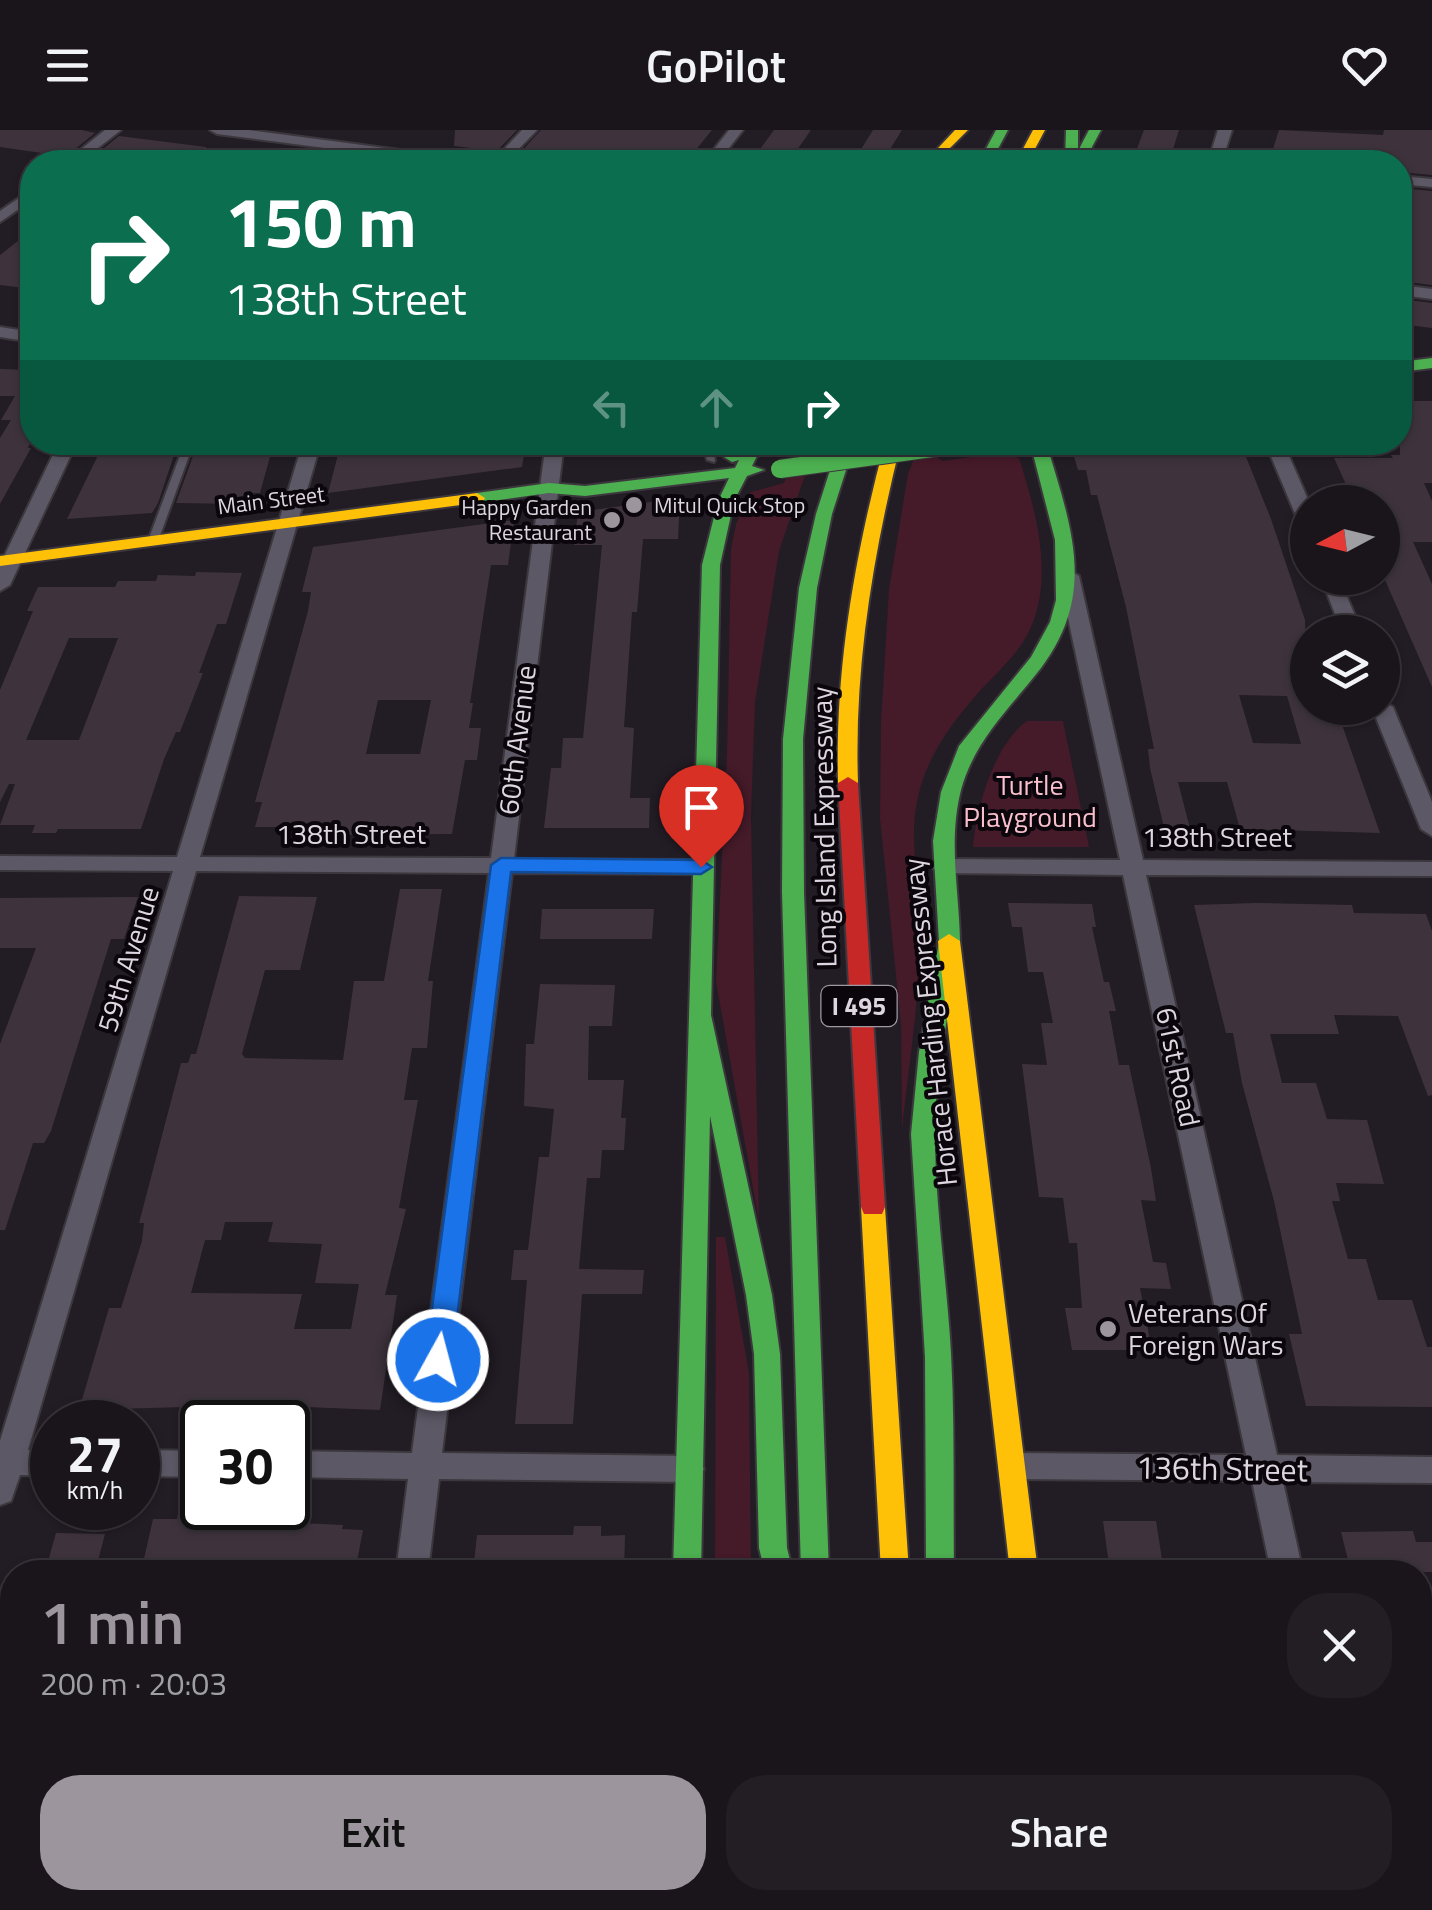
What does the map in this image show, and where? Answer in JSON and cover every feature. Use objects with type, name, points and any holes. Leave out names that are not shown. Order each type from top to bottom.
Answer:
[{"type":"main road","points":[[942,150],[962,130]]},
{"type":"main road","name":"Main Street","points":[[550,488],[572,478],[688,455]]},
{"type":"main road","name":"Long Island Expressway","points":[[814,1560],[792,780],[798,671],[807,606],[843,455]]},
{"type":"main road","name":"Main Street","points":[[6,561],[550,488],[585,490],[747,456],[780,469],[876,455]]},
{"type":"main road","name":"Long Island Expressway","points":[[889,455],[873,513],[857,600],[846,754],[894,1560]]},
{"type":"main road","name":"Horace Harding Expressway","points":[[1023,1560],[941,866],[942,818],[960,764],[987,719],[1030,673],[1053,636],[1065,600],[1066,563],[1041,455]]},
{"type":"main road","points":[[686,1560],[711,565],[716,528],[747,456]]},
{"type":"main road","points":[[940,1560],[938,1357],[923,1134],[930,1052],[948,944]]},
{"type":"main road","points":[[698,1004],[759,1295],[767,1354],[776,1560]]},
{"type":"street","points":[[88,150],[114,130]]},
{"type":"street","points":[[218,130],[370,150]]},
{"type":"street","points":[[301,150],[324,130]]},
{"type":"street","points":[[511,150],[530,130]]},
{"type":"street","points":[[720,150],[736,130]]},
{"type":"street","points":[[0,218],[20,202]]},
{"type":"street","points":[[0,585],[6,561],[61,455]]},
{"type":"street","name":"59th Avenue","points":[[0,1492],[5,1462],[308,455]]},
{"type":"street","name":"60th Avenue","points":[[413,1560],[554,455]]},
{"type":"street","points":[[1279,455],[1292,485]]},
{"type":"street","name":"61st Road","points":[[1066,563],[1285,1560]]},
{"type":"street","points":[[1389,725],[1432,828]]},
{"type":"street","name":"138th Street","points":[[0,862],[701,867]]},
{"type":"street","name":"138th Street","points":[[941,866],[1432,869]]},
{"type":"street","points":[[5,1462],[30,1463]]},
{"type":"street","points":[[310,1464],[689,1469]]},
{"type":"street","name":"136th Street","points":[[1013,1466],[1432,1470]]},
{"type":"lane","points":[[153,541],[185,455]]},
{"type":"green space","points":[[796,455],[812,455],[779,551],[755,702],[751,816],[759,1221],[716,982],[727,754],[731,549],[736,524],[751,492],[784,483]]},
{"type":"green space","points":[[915,455],[935,455],[942,461],[986,455],[1019,458],[1038,530],[1042,580],[1039,604],[1019,648],[951,726],[920,789],[914,843],[920,957],[902,1129],[901,1024],[880,818],[889,589],[908,474]]},
{"type":"green space","name":"Turtle Playground","points":[[1027,721],[1063,721],[1089,847],[973,847],[978,814],[996,761]]},
{"type":"green space","points":[[716,1237],[725,1237],[749,1373],[751,1560],[715,1560]]},
{"type":"building","points":[[0,130],[95,133],[74,150],[0,147]]},
{"type":"building","points":[[455,130],[517,130],[498,150],[454,146]]},
{"type":"building","points":[[541,130],[712,130],[696,150],[523,150]]},
{"type":"building","points":[[774,130],[811,130],[797,150],[759,150]]},
{"type":"building","points":[[873,130],[902,130],[890,150],[860,150]]},
{"type":"building","points":[[1144,130],[1179,130],[1173,150],[1136,150]]},
{"type":"building","points":[[1279,130],[1383,135],[1384,130],[1432,130],[1432,175],[1412,173],[1412,150],[1273,150]]},
{"type":"building","points":[[119,136],[206,147],[206,150],[102,150]]},
{"type":"building","points":[[1412,189],[1432,191],[1432,285],[1412,282]]},
{"type":"building","points":[[20,239],[20,288],[0,285],[0,255]]},
{"type":"building","points":[[1412,300],[1432,303],[1432,328],[1412,326]]},
{"type":"building","points":[[0,369],[20,370],[20,455],[27,455],[0,504],[0,438],[11,420],[1,420],[15,396],[0,396]]},
{"type":"building","points":[[1412,401],[1432,401],[1432,483],[1424,483],[1432,501],[1432,542],[1413,542],[1432,584],[1432,687],[1392,595],[1400,595],[1400,485],[1346,485],[1334,458],[1393,458],[1391,455],[1412,455]]},
{"type":"building","points":[[98,455],[174,455],[152,513],[67,519]]},
{"type":"building","points":[[193,455],[270,455],[260,493],[246,493],[242,504],[176,503]]},
{"type":"building","points":[[338,455],[524,455],[522,467],[328,493]]},
{"type":"building","points":[[1074,455],[1245,455],[1290,575],[1290,595],[1297,595],[1303,615],[1290,615],[1290,706],[1287,696],[1239,695],[1253,743],[1301,744],[1295,725],[1342,725],[1380,833],[1240,829],[1227,782],[1178,782],[1192,836],[1166,836],[1150,768],[1148,749],[1154,749],[1126,607],[1097,495],[1091,495],[1086,470],[1078,470]]},
{"type":"building","points":[[680,498],[678,539],[643,539],[637,612],[632,612],[624,727],[634,728],[630,798],[650,798],[649,828],[544,828],[551,768],[561,768],[563,738],[583,738],[602,545],[574,545],[578,512]]},
{"type":"building","points":[[514,520],[508,565],[491,565],[470,703],[469,728],[481,728],[477,760],[465,760],[452,834],[311,835],[313,827],[255,827],[262,802],[255,802],[308,611],[311,592],[302,592],[313,547]],"holes":[[[378,700],[431,700],[420,754],[366,754]]]},
{"type":"building","points":[[196,572],[242,573],[226,624],[217,624],[199,673],[203,673],[180,732],[176,732],[164,759],[141,829],[58,829],[56,833],[32,833],[35,825],[0,825],[15,784],[9,784],[0,802],[0,690],[33,611],[27,611],[38,587],[115,587],[118,581],[156,581],[158,575],[195,576]],"holes":[[[69,638],[118,638],[79,740],[26,740]]]},
{"type":"building","points":[[400,889],[442,889],[428,981],[433,981],[427,1048],[412,1048],[404,1100],[418,1100],[399,1208],[406,1209],[385,1295],[397,1295],[380,1410],[310,1407],[310,1400],[180,1400],[180,1407],[160,1408],[160,1400],[82,1400],[109,1308],[121,1308],[142,1241],[144,1223],[139,1223],[181,1063],[188,1063],[191,1054],[196,1054],[239,896],[317,897],[300,970],[265,970],[242,1054],[245,1058],[343,1060],[354,981],[384,981]],"holes":[[[225,1222],[273,1222],[268,1242],[322,1244],[315,1283],[359,1284],[351,1329],[294,1329],[302,1294],[191,1293],[205,1240],[221,1240]]]},
{"type":"building","points":[[138,897],[124,939],[111,939],[51,1131],[44,1143],[33,1143],[5,1230],[0,1230],[0,1044],[36,948],[0,948],[0,898]]},
{"type":"building","points":[[1008,903],[1092,904],[1096,927],[1092,927],[1104,982],[1109,982],[1116,1011],[1109,1011],[1119,1065],[1129,1065],[1151,1168],[1156,1201],[1141,1200],[1153,1262],[1166,1263],[1171,1289],[1140,1288],[1152,1350],[1072,1350],[1065,1308],[1082,1308],[1077,1243],[1069,1243],[1063,1198],[1039,1197],[1022,1064],[1047,1065],[1041,1023],[1053,1023],[1043,972],[1028,972],[1022,927],[1012,927]]},
{"type":"building","points":[[1194,905],[1352,905],[1354,913],[1426,914],[1432,931],[1432,1095],[1428,1096],[1398,1016],[1334,1015],[1339,1034],[1270,1034],[1282,1083],[1316,1083],[1327,1119],[1367,1120],[1384,1184],[1336,1183],[1340,1201],[1332,1201],[1348,1259],[1366,1259],[1378,1300],[1412,1300],[1427,1347],[1432,1347],[1432,1407],[1306,1406],[1289,1334],[1302,1334],[1274,1201],[1242,1083],[1233,1033],[1226,1033]]},
{"type":"building","points":[[542,909],[654,909],[652,939],[540,939]]},
{"type":"building","points":[[540,984],[615,985],[612,1026],[589,1026],[588,1080],[624,1080],[624,1150],[602,1150],[600,1178],[587,1178],[579,1269],[644,1270],[642,1294],[582,1294],[573,1424],[515,1424],[527,1280],[511,1280],[514,1250],[528,1250],[539,1157],[549,1157],[554,1109],[524,1106],[526,1044],[534,1044]]},
{"type":"building","points":[[180,1513],[180,1530],[310,1530],[310,1523],[363,1530],[357,1560],[144,1560],[151,1530],[160,1530],[160,1519],[177,1519]]},
{"type":"building","points":[[1103,1521],[1156,1521],[1162,1560],[1108,1560]]},
{"type":"building","points":[[574,1526],[601,1526],[601,1536],[625,1535],[624,1560],[474,1560],[477,1535],[573,1535]]},
{"type":"building","points":[[1413,1531],[1416,1542],[1432,1542],[1432,1560],[1348,1560],[1341,1532]]},
{"type":"building","points":[[56,1533],[105,1534],[98,1560],[48,1560]]},
{"type":"traffic: fast","points":[[991,150],[1002,130]]},
{"type":"traffic: fast","points":[[1071,150],[1072,130]]},
{"type":"traffic: fast","points":[[1084,150],[1095,130]]},
{"type":"traffic: fast","points":[[1412,366],[1432,363]]},
{"type":"traffic: fast","points":[[732,457],[741,455]]},
{"type":"traffic: fast","points":[[687,1560],[711,565],[726,501],[749,455]]},
{"type":"traffic: fast","points":[[815,1560],[793,892],[793,739],[808,588],[824,514],[843,455]]},
{"type":"traffic: fast","points":[[780,469],[881,455]]},
{"type":"traffic: fast","points":[[949,941],[944,841],[958,769],[981,728],[1050,642],[1065,600],[1063,540],[1042,455]]},
{"type":"traffic: fast","points":[[477,498],[549,488],[585,491],[756,470]]},
{"type":"traffic: fast","points":[[940,1560],[938,1357],[923,1134],[930,1052],[949,944]]},
{"type":"traffic: fast","points":[[698,1004],[759,1295],[767,1354],[776,1560]]},
{"type":"traffic: slow","points":[[941,150],[962,130]]},
{"type":"traffic: slow","points":[[1028,150],[1039,130]]},
{"type":"traffic: slow","points":[[848,783],[848,697],[857,611],[890,455]]},
{"type":"traffic: slow","points":[[0,561],[477,498]]},
{"type":"traffic: slow","points":[[949,941],[1023,1560]]},
{"type":"traffic: slow","points":[[873,1207],[894,1560]]},
{"type":"traffic: jam","points":[[848,783],[873,1207]]},
{"type":"place","name":"Mitul Quick Stop","points":[[634,505]]},
{"type":"place","name":"Happy Garden Restaurant","points":[[612,520]]},
{"type":"place","name":"Veterans Of Foreign Wars","points":[[1108,1329]]},
{"type":"route","points":[[438,1360],[501,865],[701,867]]}]
